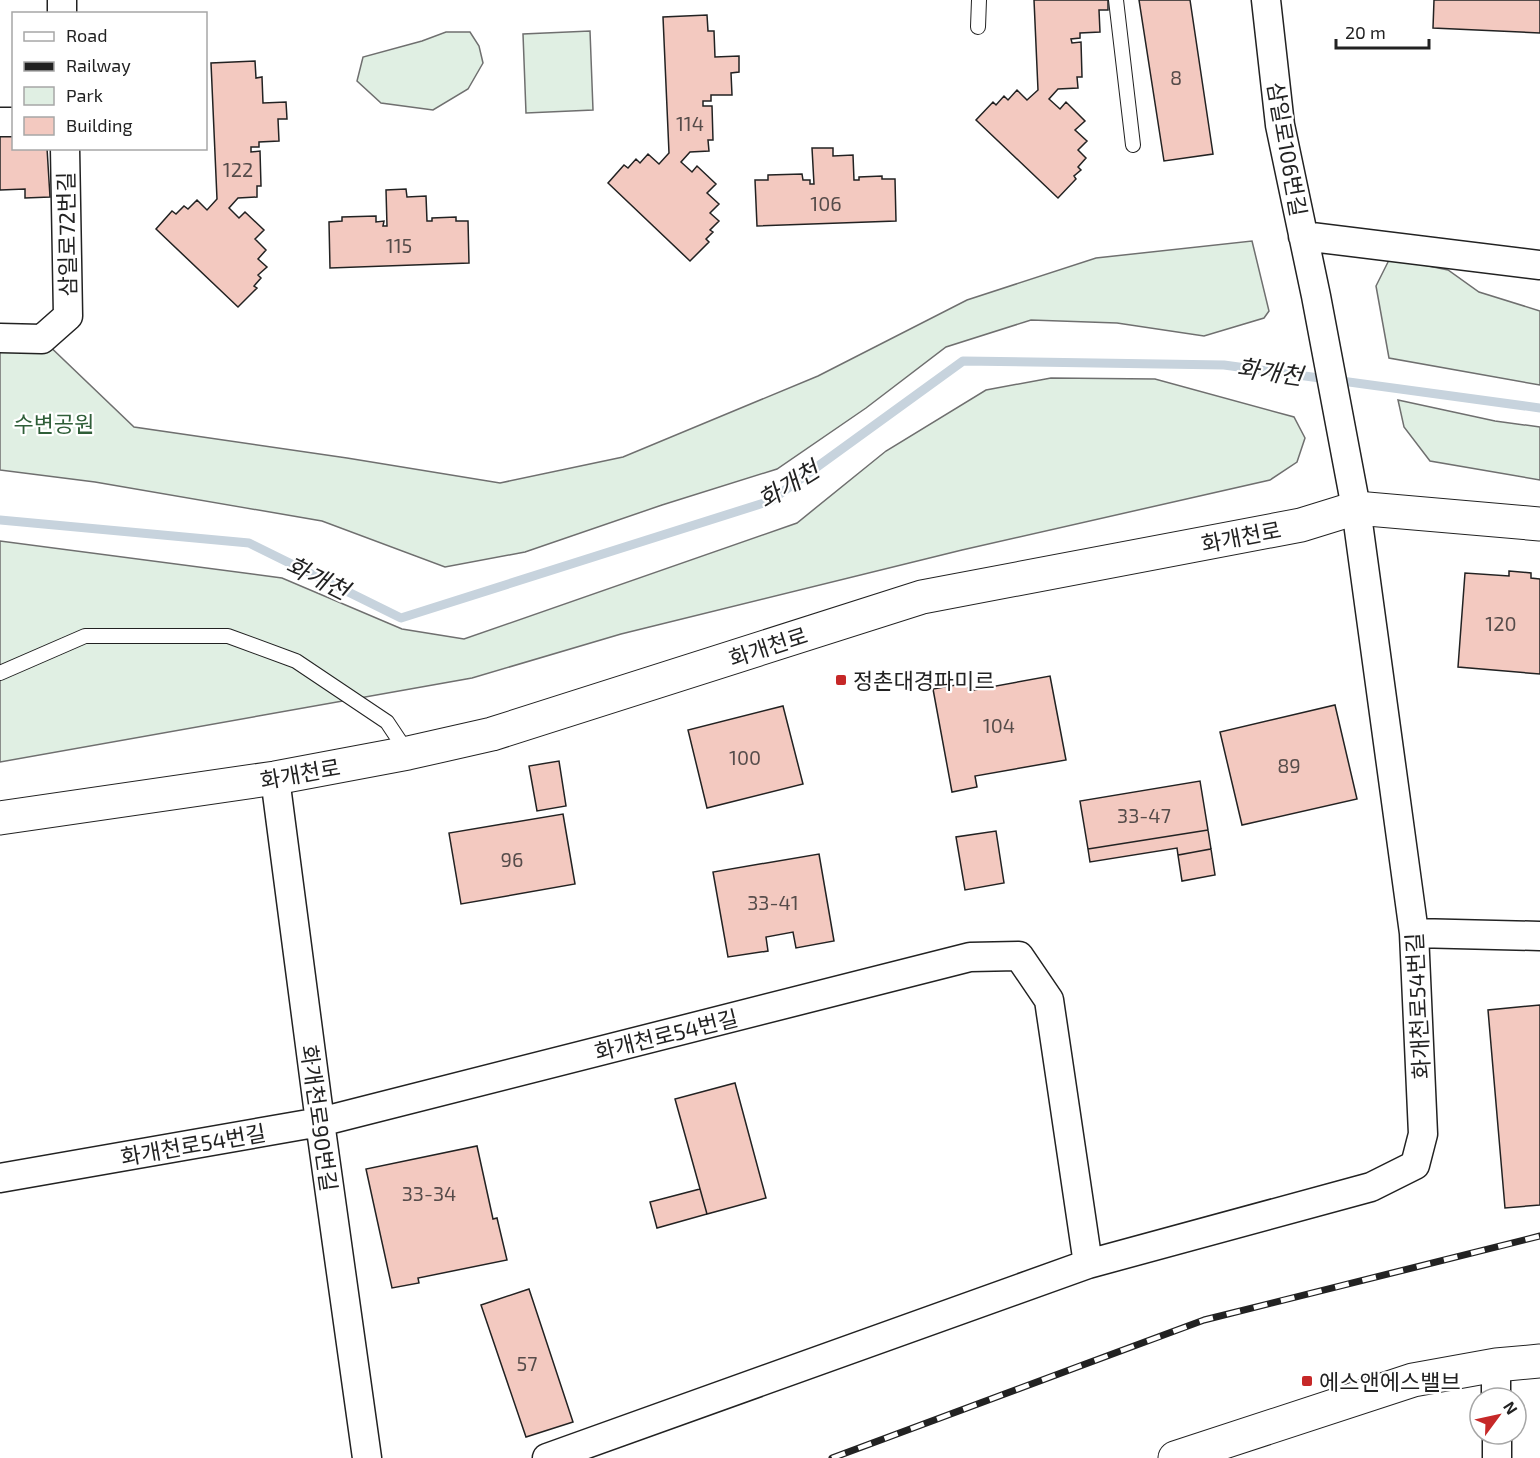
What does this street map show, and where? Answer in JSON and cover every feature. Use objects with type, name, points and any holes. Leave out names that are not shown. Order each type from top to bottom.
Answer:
[{"type":"main road","name":"화개천로","points":[[0,818],[275,778],[492,735],[922,597],[1301,525],[1356,508],[1540,524]]},
{"type":"main road","points":[[1175,1458],[1413,1380],[1496,1365],[1540,1361]]},
{"type":"street","name":"삼일로106번길","points":[[1266,0],[1280,124],[1316,296],[1356,508]]},
{"type":"street","name":"삼일로72번길","points":[[0,338],[42,339],[68,316],[64,150]]},
{"type":"street","points":[[1303,236],[1540,265]]},
{"type":"street","name":"화개천로54번길","points":[[547,1458],[1088,1264],[1371,1187],[1415,1165],[1423,1134],[1414,933],[1356,508]]},
{"type":"street","name":"화개천로90번길","points":[[275,778],[367,1458]]},
{"type":"street","points":[[1414,933],[1540,936]]},
{"type":"street","name":"화개천로54번길","points":[[0,1178],[320,1122],[970,957],[1019,956],[1049,1000],[1088,1264]]},
{"type":"street","points":[[1496,1365],[1496,1386]]},
{"type":"lane","points":[[978,27],[979,0]]},
{"type":"lane","points":[[1116,0],[1132,145]]},
{"type":"lane","points":[[0,673],[85,636],[228,636],[296,661],[387,722],[408,753]]},
{"type":"green space","points":[[590,31],[593,110],[526,113],[523,34]]},
{"type":"green space","points":[[446,32],[470,32],[479,46],[483,63],[468,89],[433,110],[381,103],[357,81],[363,57]]},
{"type":"green space","name":"수변공원","points":[[1252,241],[1269,311],[1264,318],[1204,336],[1117,323],[1031,320],[946,347],[866,408],[777,469],[525,552],[445,567],[322,521],[95,482],[0,470],[0,338],[42,339],[134,427],[500,483],[623,457],[818,376],[967,300],[1096,258]]},
{"type":"green space","points":[[1390,258],[1448,270],[1479,292],[1540,311],[1540,385],[1389,358],[1376,286]]},
{"type":"green space","points":[[1051,378],[1155,379],[1294,417],[1305,438],[1297,462],[1270,480],[962,550],[621,634],[472,678],[0,762],[0,541],[282,578],[402,629],[464,639],[797,523],[886,451],[986,390]]},
{"type":"green space","points":[[1398,400],[1495,421],[1540,427],[1540,480],[1430,461],[1404,427]]},
{"type":"building","points":[[1034,0],[1108,0],[1108,10],[1099,10],[1100,32],[1080,33],[1080,38],[1071,39],[1072,43],[1081,42],[1082,77],[1077,77],[1078,88],[1058,89],[1049,99],[1060,109],[1066,102],[1085,121],[1075,130],[1087,141],[1078,150],[1086,158],[1078,167],[1081,170],[1074,176],[1076,179],[1058,198],[976,120],[993,102],[996,105],[1004,96],[1008,100],[1017,90],[1027,100],[1038,90]]},
{"type":"building","points":[[1139,0],[1190,0],[1213,154],[1164,161]]},
{"type":"building","points":[[1434,0],[1540,0],[1540,33],[1433,28]]},
{"type":"building","points":[[707,15],[708,31],[714,31],[715,57],[739,56],[739,72],[731,73],[732,95],[711,95],[711,101],[703,101],[703,106],[712,106],[713,140],[708,140],[709,151],[690,152],[681,162],[692,172],[697,166],[716,184],[707,193],[719,204],[710,213],[719,221],[710,230],[713,232],[706,239],[709,242],[690,261],[608,183],[624,165],[628,168],[636,159],[640,163],[648,154],[659,164],[669,153],[663,17]]},
{"type":"building","points":[[255,61],[256,78],[262,77],[263,103],[286,102],[287,119],[278,119],[279,141],[259,142],[259,147],[251,147],[251,152],[260,151],[261,186],[257,186],[257,197],[238,198],[229,208],[239,218],[245,212],[264,230],[255,239],[266,250],[258,259],[267,267],[258,275],[261,278],[254,286],[257,288],[238,307],[156,229],[172,211],[176,214],[184,206],[188,209],[197,200],[207,210],[217,199],[211,63]]},
{"type":"building","points":[[12,129],[12,150],[47,150],[50,197],[25,198],[25,189],[0,190],[0,130]]},
{"type":"building","points":[[812,148],[833,148],[833,156],[853,155],[854,180],[859,180],[859,177],[882,176],[882,179],[895,179],[896,221],[757,226],[755,180],[768,180],[768,175],[802,174],[803,180],[810,180],[810,184],[814,184]]},
{"type":"building","points":[[406,189],[407,197],[426,196],[427,221],[432,221],[432,218],[456,217],[456,221],[468,221],[469,263],[330,268],[329,222],[342,221],[342,217],[376,216],[376,222],[384,221],[383,226],[387,226],[386,190]]},
{"type":"building","points":[[1509,571],[1531,573],[1531,578],[1540,579],[1540,674],[1458,667],[1465,573],[1509,576]]},
{"type":"building","points":[[1050,676],[1066,760],[975,776],[977,787],[952,792],[933,689],[967,683],[969,691]]},
{"type":"building","points":[[1335,705],[1357,799],[1242,825],[1220,732]]},
{"type":"building","points":[[783,706],[803,784],[707,808],[688,730]]},
{"type":"building","points":[[559,761],[566,806],[537,811],[529,766]]},
{"type":"building","points":[[1200,781],[1208,830],[1088,849],[1080,801]]},
{"type":"building","points":[[563,814],[575,884],[461,904],[449,833]]},
{"type":"building","points":[[1208,830],[1211,849],[1178,855],[1177,848],[1090,862],[1088,849]]},
{"type":"building","points":[[996,831],[1004,883],[965,890],[956,837]]},
{"type":"building","points":[[1211,849],[1215,875],[1182,881],[1178,855]]},
{"type":"building","points":[[819,854],[834,941],[796,948],[793,932],[766,937],[768,951],[728,957],[713,872]]},
{"type":"building","points":[[1540,1005],[1540,1205],[1505,1208],[1488,1010]]},
{"type":"building","points":[[735,1083],[766,1198],[707,1214],[675,1099]]},
{"type":"building","points":[[477,1146],[493,1219],[497,1218],[507,1260],[418,1278],[419,1283],[392,1288],[366,1169]]},
{"type":"building","points":[[700,1189],[707,1214],[657,1228],[650,1202]]},
{"type":"building","points":[[529,1289],[573,1422],[526,1437],[481,1305]]},
{"type":"waterway","name":"화개천","points":[[0,520],[249,543],[401,618],[770,501],[963,361],[1224,365],[1540,408]]},
{"type":"railway","points":[[832,1458],[1204,1320],[1540,1236]]},
{"type":"place","name":"정촌대경파미르","points":[[841,680]]},
{"type":"place","name":"에스앤에스밸브","points":[[1307,1381]]}]
